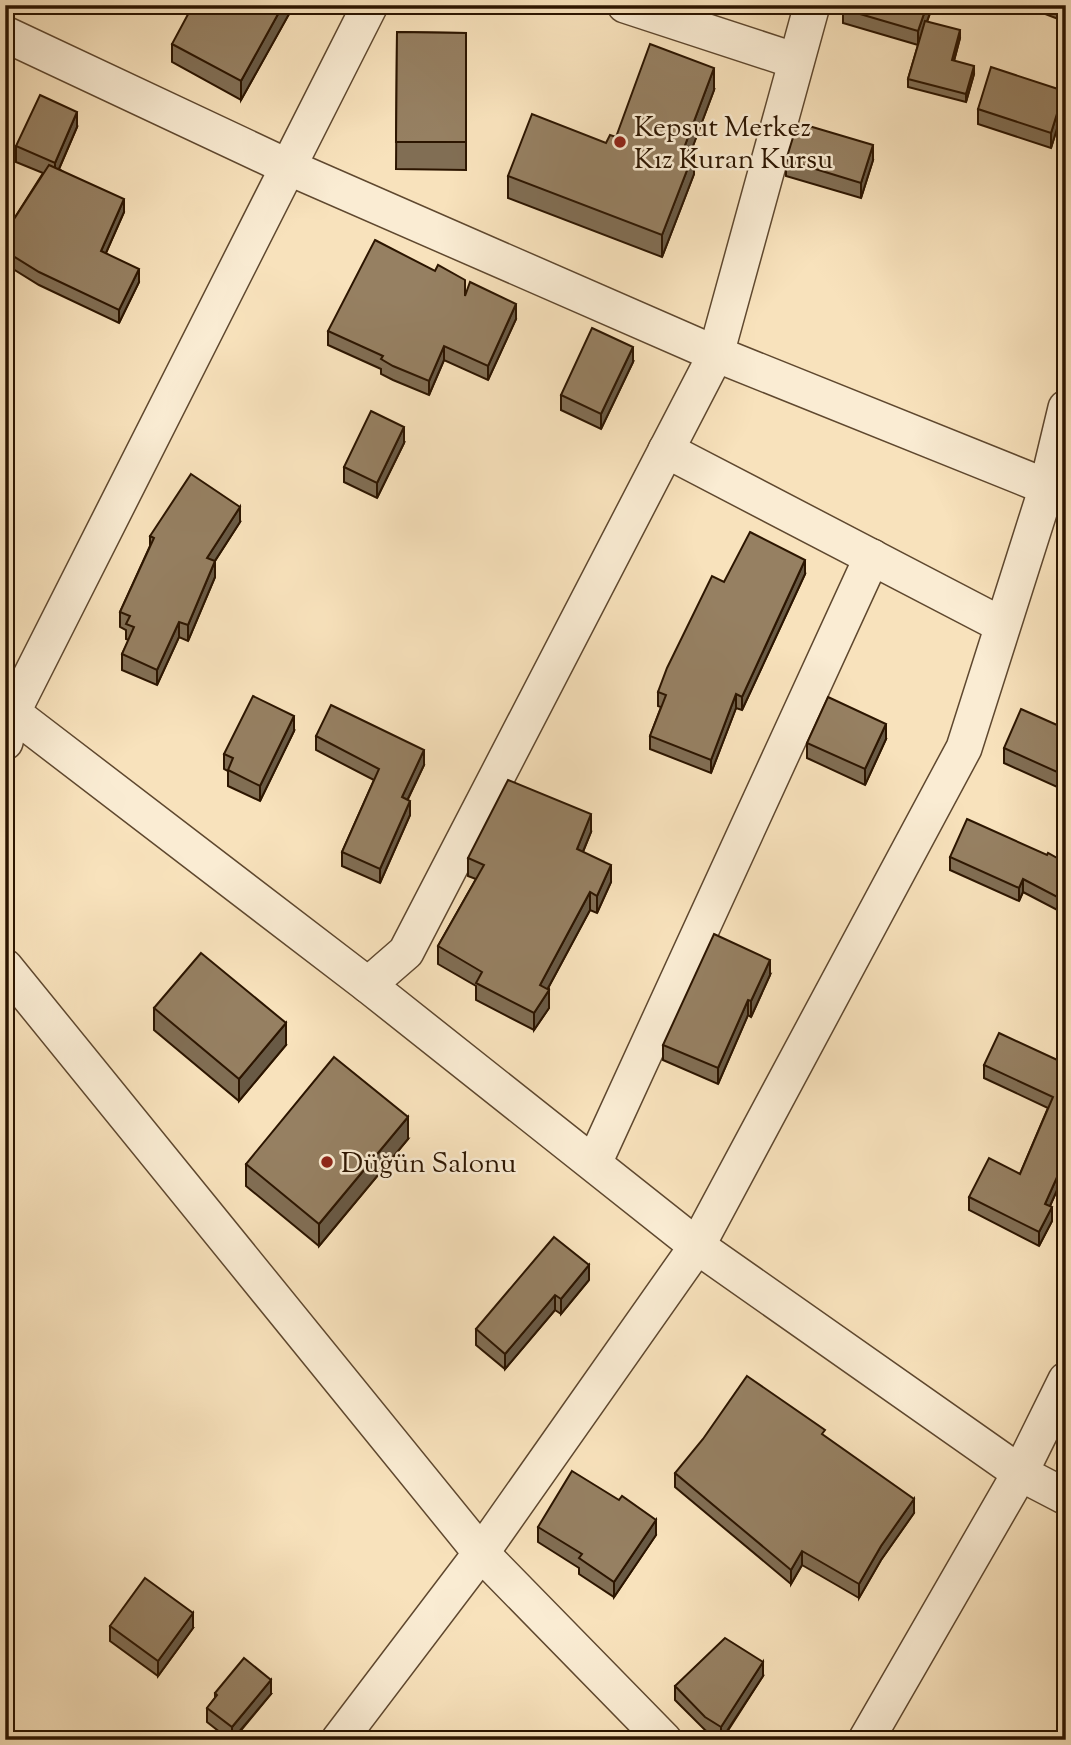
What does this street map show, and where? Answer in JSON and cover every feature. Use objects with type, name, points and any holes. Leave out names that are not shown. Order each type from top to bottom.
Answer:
[{"type":"street","points":[[370,5],[8,721],[368,985],[697,1245],[1020,1473],[1066,1497]]},
{"type":"street","points":[[625,5],[796,61]]},
{"type":"street","points":[[368,985],[406,953],[716,354],[812,5]]},
{"type":"street","points":[[5,34],[288,167],[716,354],[1056,489]]},
{"type":"street","points":[[339,1740],[481,1553],[697,1245],[964,748],[1002,625],[1056,489],[1066,408]]},
{"type":"street","points":[[666,450],[1002,625]]},
{"type":"street","points":[[594,1163],[872,557]]},
{"type":"street","points":[[5,967],[481,1553],[664,1740]]},
{"type":"street","points":[[866,1740],[1020,1473],[1066,1380]]},
{"type":"building","points":[[193,5],[283,5],[241,81],[172,44]]},
{"type":"building","points":[[844,5],[927,5],[918,31],[843,9]]},
{"type":"building","points":[[925,21],[960,30],[952,60],[974,66],[966,94],[908,79]]},
{"type":"building","points":[[397,32],[466,33],[466,142],[396,142]]},
{"type":"building","points":[[650,44],[714,68],[684,148],[694,152],[662,235],[508,176],[532,114],[606,143],[610,135],[616,137]]},
{"type":"building","points":[[991,67],[1064,91],[1051,133],[978,109]]},
{"type":"building","points":[[40,95],[77,112],[55,163],[16,146]]},
{"type":"building","points":[[809,126],[873,145],[861,183],[786,160],[795,131],[806,134]]},
{"type":"building","points":[[49,165],[124,199],[101,251],[139,269],[119,310],[39,272],[5,251],[5,233]]},
{"type":"building","points":[[375,240],[435,271],[438,265],[465,280],[465,296],[470,282],[516,304],[488,366],[444,346],[429,381],[393,366],[381,359],[383,356],[328,331]]},
{"type":"building","points":[[592,328],[633,347],[601,414],[561,395]]},
{"type":"building","points":[[371,411],[404,427],[377,483],[344,467]]},
{"type":"building","points":[[191,474],[240,507],[207,558],[215,561],[188,625],[179,622],[157,670],[122,654],[134,627],[126,624],[130,616],[120,612],[154,538],[150,536]]},
{"type":"building","points":[[750,532],[805,560],[742,697],[736,694],[711,760],[650,736],[666,695],[658,692],[667,668],[712,576],[724,582]]},
{"type":"building","points":[[253,696],[294,716],[260,786],[228,770],[233,758],[224,754]]},
{"type":"building","points":[[828,697],[886,724],[865,769],[807,743]]},
{"type":"building","points":[[331,705],[424,750],[402,797],[410,801],[380,869],[342,852],[379,769],[316,736]]},
{"type":"building","points":[[1021,709],[1066,729],[1066,776],[1004,748]]},
{"type":"building","points":[[508,780],[591,814],[577,849],[611,865],[597,896],[590,892],[540,985],[549,990],[534,1013],[476,983],[482,972],[438,946],[484,865],[468,858]]},
{"type":"building","points":[[967,819],[1066,863],[1066,896],[1063,900],[1023,879],[1019,888],[950,857]]},
{"type":"building","points":[[714,934],[770,960],[751,1001],[748,1000],[718,1068],[663,1045]]},
{"type":"building","points":[[201,953],[286,1023],[239,1079],[154,1008]]},
{"type":"building","points":[[999,1033],[1066,1064],[1066,1157],[1045,1204],[1052,1207],[1039,1232],[969,1197],[989,1158],[1020,1174],[1053,1097],[984,1065]]},
{"type":"building","name":"Düğün Salonu","points":[[334,1057],[408,1117],[319,1224],[246,1164]]},
{"type":"building","points":[[554,1237],[589,1265],[561,1299],[555,1295],[505,1354],[476,1329]]},
{"type":"building","points":[[747,1376],[825,1430],[822,1434],[914,1499],[881,1546],[859,1584],[802,1551],[791,1570],[675,1473],[703,1439]]},
{"type":"building","points":[[572,1471],[619,1500],[622,1496],[656,1520],[614,1582],[579,1558],[582,1554],[538,1527]]},
{"type":"building","points":[[145,1578],[193,1613],[158,1661],[110,1626]]},
{"type":"building","points":[[725,1638],[763,1662],[721,1727],[705,1717],[675,1686]]},
{"type":"building","points":[[244,1658],[271,1680],[232,1727],[207,1708],[217,1695],[215,1693]]},
{"type":"place","name":"Kepsut Merkez Kız Kuran Kursu","points":[[620,142]]},
{"type":"place","name":"Düğün Salonu","points":[[327,1162]]}]
